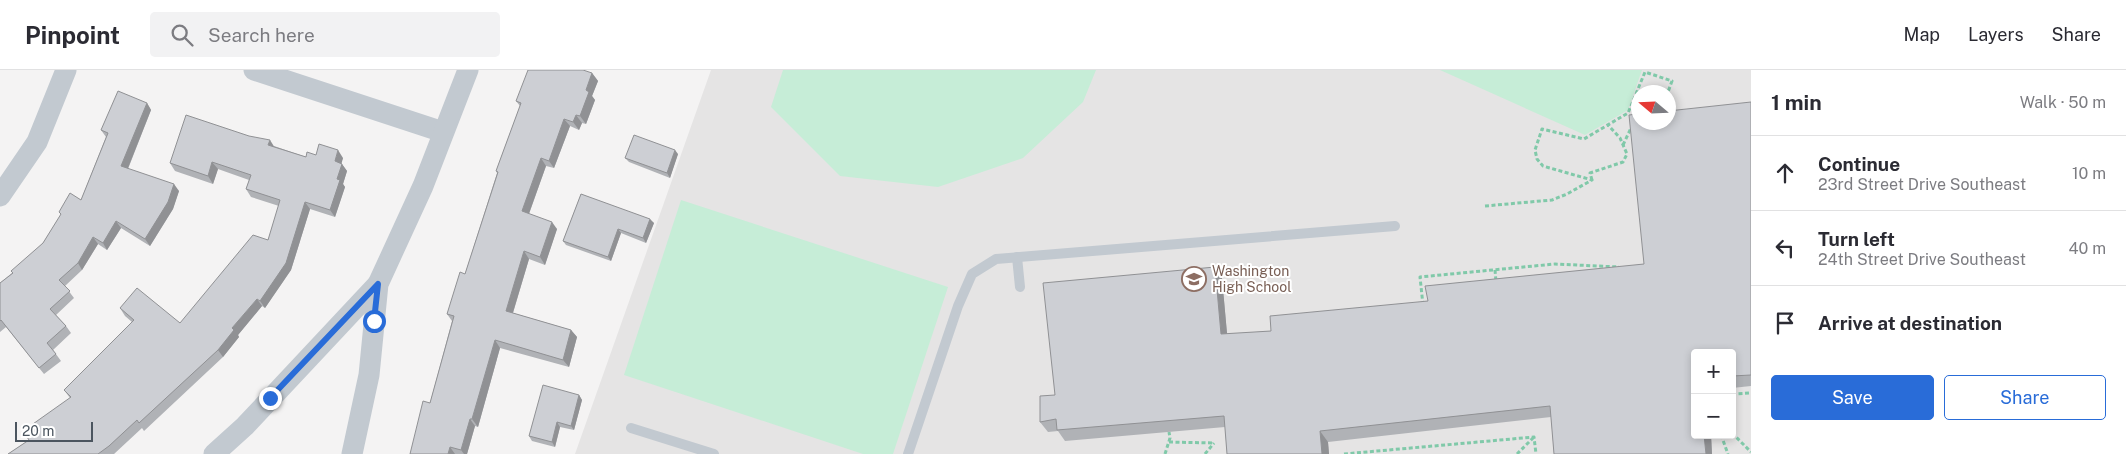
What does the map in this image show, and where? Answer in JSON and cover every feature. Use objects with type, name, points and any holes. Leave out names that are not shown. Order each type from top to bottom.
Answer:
[{"type":"street","points":[[0,196],[37,142],[66,70]]},
{"type":"street","points":[[254,70],[443,132]]},
{"type":"street","points":[[214,454],[245,426],[378,284],[423,186],[468,70]]},
{"type":"street","points":[[352,454],[369,375],[378,284]]},
{"type":"lane","points":[[908,454],[958,306],[972,274],[996,259],[1395,226]]},
{"type":"lane","points":[[1017,257],[1020,287]]},
{"type":"lane","points":[[631,428],[714,454]]},
{"type":"path","points":[[1640,85],[1645,72],[1672,81],[1671,85]]},
{"type":"path","points":[[1592,180],[1543,166],[1536,159],[1535,150],[1542,129],[1584,139],[1628,113],[1631,106]]},
{"type":"path","points":[[1592,180],[1590,173],[1623,162],[1627,154],[1620,138],[1608,125]]},
{"type":"path","points":[[1623,145],[1631,129]]},
{"type":"path","points":[[1485,206],[1552,200],[1592,180]]},
{"type":"path","points":[[1423,309],[1420,277],[1569,264],[1628,267]]},
{"type":"path","points":[[1495,270],[1497,290]]},
{"type":"path","points":[[1736,394],[1751,393]]},
{"type":"path","points":[[1165,454],[1169,442],[1169,432]]},
{"type":"path","points":[[1344,454],[1534,437]]},
{"type":"path","points":[[1517,454],[1534,437]]},
{"type":"path","points":[[1534,437],[1536,454]]},
{"type":"path","points":[[1736,437],[1751,452]]},
{"type":"path","points":[[1722,439],[1728,454]]},
{"type":"path","points":[[1169,442],[1214,443],[1204,454]]},
{"type":"shaded area","name":"Washington High School","points":[[711,70],[1751,70],[1751,454],[575,454]]},
{"type":"green space","points":[[783,70],[1096,70],[1083,102],[1023,158],[938,187],[840,176],[771,107]]},
{"type":"green space","points":[[1440,70],[1642,70],[1637,85],[1631,85],[1631,101],[1628,110],[1585,135]]},
{"type":"green space","points":[[681,200],[948,287],[893,454],[863,454],[624,375]]},
{"type":"building","points":[[528,70],[583,70],[592,73],[586,90],[589,92],[580,116],[576,115],[573,122],[564,119],[549,161],[541,158],[522,211],[552,222],[540,257],[524,251],[506,311],[571,330],[563,360],[495,340],[461,450],[450,447],[448,454],[410,454],[423,401],[430,403],[454,316],[447,314],[460,272],[465,274],[498,172],[496,171],[521,103],[516,101]]},
{"type":"building","points":[[118,91],[147,103],[121,166],[174,184],[168,202],[145,239],[116,221],[103,243],[93,237],[78,263],[59,280],[70,291],[50,309],[66,326],[47,343],[56,354],[39,368],[0,321],[0,283],[13,273],[11,271],[43,243],[61,214],[59,212],[70,193],[81,200],[108,133],[101,130]]},
{"type":"building","points":[[1751,102],[1751,375],[1736,376],[1736,349],[1691,349],[1691,439],[1704,439],[1706,454],[1554,454],[1550,406],[1320,431],[1322,454],[1227,454],[1224,416],[1057,430],[1056,419],[1040,422],[1040,396],[1055,395],[1043,283],[1215,267],[1221,334],[1271,331],[1270,316],[1428,301],[1425,286],[1644,264],[1629,115],[1631,115],[1631,130],[1676,130],[1676,110]]},
{"type":"building","points":[[186,115],[249,136],[270,140],[268,145],[306,157],[307,152],[316,155],[319,144],[338,150],[335,161],[342,164],[337,179],[340,180],[330,210],[305,202],[286,263],[260,301],[257,299],[232,328],[234,330],[218,350],[139,423],[137,420],[109,446],[98,454],[8,454],[29,440],[23,431],[71,397],[64,390],[134,320],[120,308],[137,288],[180,323],[253,235],[268,240],[280,200],[246,189],[251,175],[212,162],[208,176],[170,163]]},
{"type":"building","points":[[634,135],[675,150],[667,173],[625,158]]},
{"type":"building","points":[[581,194],[650,219],[643,238],[618,229],[608,257],[563,241]]},
{"type":"building","points":[[543,385],[579,395],[571,426],[557,422],[552,442],[529,436]]},
{"type":"place","name":"Washington High School","points":[[1194,279]]},
{"type":"route","points":[[270,398],[378,284],[374,321]]}]
